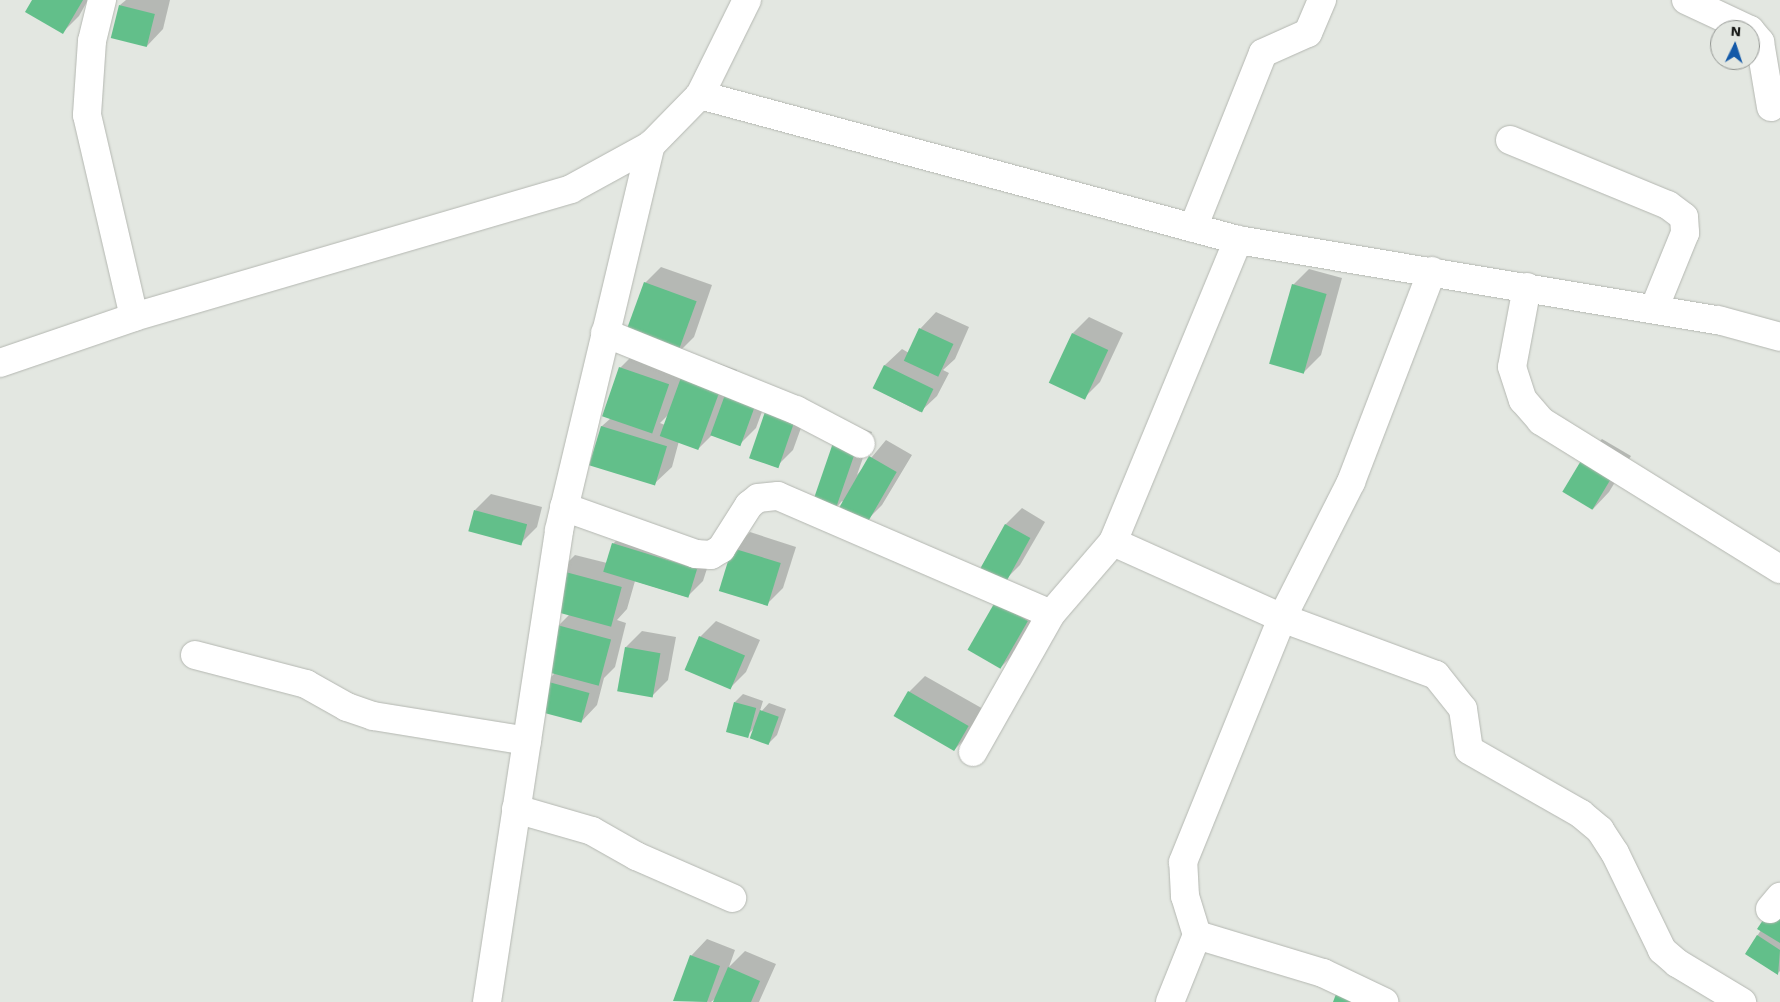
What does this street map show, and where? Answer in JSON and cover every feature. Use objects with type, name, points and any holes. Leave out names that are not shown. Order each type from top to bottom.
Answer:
[{"type":"street","points":[[102,0],[92,41],[87,115],[134,317]]},
{"type":"street","points":[[0,363],[134,317],[571,189],[651,146],[700,95],[748,0]]},
{"type":"street","points":[[1193,228],[1264,53],[1308,33],[1322,0]]},
{"type":"street","points":[[1686,0],[1729,20]]},
{"type":"street","points":[[1760,42],[1771,107]]},
{"type":"street","points":[[700,95],[1238,240],[1718,320],[1780,337]]},
{"type":"street","points":[[1510,140],[1668,205],[1684,217],[1685,233],[1654,309]]},
{"type":"street","points":[[488,1002],[526,741],[564,507],[651,146]]},
{"type":"street","points":[[973,752],[1051,614],[1112,542],[1238,240]]},
{"type":"street","points":[[1170,1002],[1197,935],[1185,896],[1183,862],[1282,618],[1351,482],[1432,271]]},
{"type":"street","points":[[1527,287],[1512,367],[1523,400],[1542,421],[1780,569]]},
{"type":"street","points":[[605,333],[796,410],[861,444]]},
{"type":"street","points":[[564,507],[696,554],[710,555],[721,549],[749,505],[758,498],[778,496],[1051,614]]},
{"type":"street","points":[[1112,542],[1282,618],[1436,674],[1463,709],[1469,750],[1580,814],[1600,830],[1615,853],[1662,950],[1678,963],[1742,1002]]},
{"type":"street","points":[[195,655],[306,684],[347,707],[373,716],[526,741]]},
{"type":"street","points":[[516,809],[592,831],[636,856],[732,898]]},
{"type":"street","points":[[1197,935],[1323,973],[1384,1002]]},
{"type":"building","points":[[32,0],[83,0],[63,34],[25,12]]},
{"type":"building","points":[[119,5],[155,14],[147,47],[111,38]]},
{"type":"building","points":[[644,282],[697,301],[677,355],[625,336]]},
{"type":"building","points":[[1292,284],[1327,294],[1304,374],[1269,364]]},
{"type":"building","points":[[919,328],[953,344],[938,377],[904,361]]},
{"type":"building","points":[[1072,333],[1108,350],[1085,400],[1049,383]]},
{"type":"building","points":[[884,365],[933,389],[922,412],[873,388]]},
{"type":"building","points":[[619,367],[669,384],[652,433],[602,416]]},
{"type":"building","points":[[683,372],[722,386],[698,450],[660,436]]},
{"type":"building","points":[[726,392],[756,403],[740,446],[710,435]]},
{"type":"building","points":[[766,409],[795,419],[778,468],[749,458]]},
{"type":"building","points":[[601,426],[667,446],[655,485],[589,465]]},
{"type":"building","points":[[834,440],[857,448],[835,510],[813,502]]},
{"type":"building","points":[[1585,454],[1615,472],[1592,510],[1562,492]]},
{"type":"building","points":[[869,456],[897,472],[867,523],[840,507]]},
{"type":"building","points":[[474,510],[527,524],[521,545],[468,531]]},
{"type":"building","points":[[1005,524],[1030,538],[1006,583],[980,569]]},
{"type":"building","points":[[612,543],[697,569],[688,598],[603,572]]},
{"type":"building","points":[[732,548],[781,563],[768,606],[719,591]]},
{"type":"building","points":[[558,570],[622,587],[611,627],[547,610]]},
{"type":"building","points":[[995,602],[1028,621],[1000,669],[968,650]]},
{"type":"building","points":[[557,625],[611,639],[599,686],[545,671]]},
{"type":"building","points":[[699,636],[745,656],[731,690],[685,670]]},
{"type":"building","points":[[625,647],[660,653],[653,698],[617,691]]},
{"type":"building","points":[[545,681],[589,693],[581,723],[537,711]]},
{"type":"building","points":[[908,691],[969,726],[954,751],[894,716]]},
{"type":"building","points":[[734,702],[756,708],[748,738],[726,732]]},
{"type":"building","points":[[760,710],[779,717],[769,745],[750,738]]},
{"type":"building","points":[[1771,908],[1780,914],[1780,943],[1757,929]]},
{"type":"building","points":[[1757,935],[1780,950],[1778,975],[1745,954]]},
{"type":"building","points":[[690,955],[720,966],[707,1002],[673,1001]]},
{"type":"building","points":[[728,967],[760,981],[751,1002],[713,1002]]},
{"type":"building","points":[[1336,994],[1357,1002],[1333,1002]]}]
